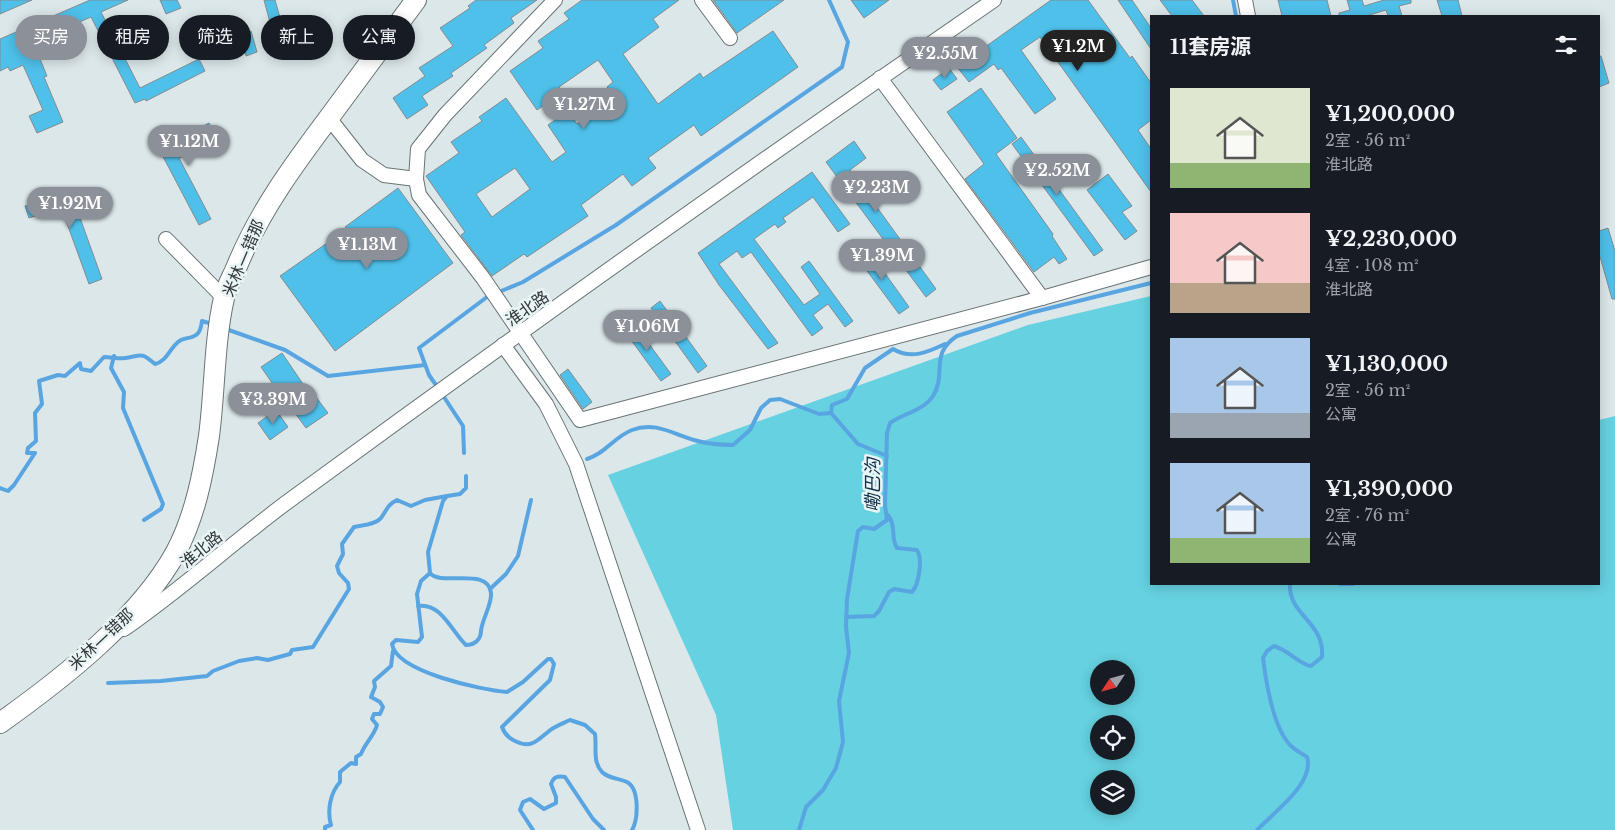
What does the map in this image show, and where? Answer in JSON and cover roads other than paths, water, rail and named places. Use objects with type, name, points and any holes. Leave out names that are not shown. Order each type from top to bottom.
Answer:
[{"type":"highway","name":"米林—错那","points":[[0,723],[88,654],[135,608],[160,578],[177,550],[191,517],[200,487],[209,435],[224,298],[260,215],[288,172],[416,0]]},
{"type":"street","points":[[555,0],[445,115],[418,149],[416,178],[419,195],[483,278],[520,335],[580,420],[1042,298],[1150,267]]},
{"type":"street","points":[[702,0],[730,38]]},
{"type":"street","name":"淮北路","points":[[88,654],[165,601],[288,502],[504,345],[880,78],[994,0]]},
{"type":"street","points":[[1245,0],[1248,15]]},
{"type":"street","points":[[880,78],[1042,298]]},
{"type":"street","points":[[328,118],[362,160],[384,175],[416,178]]},
{"type":"street","points":[[166,238],[224,298]]},
{"type":"street","points":[[504,345],[546,404],[576,464],[698,830]]},
{"type":"waterway","points":[[438,388],[429,375],[419,348],[487,297],[523,282],[616,225],[842,67],[848,42],[829,0]]},
{"type":"waterway","name":"嘞巴沟","points":[[1233,0],[1236,15]]},
{"type":"waterway","name":"嘞巴沟","points":[[799,830],[806,807],[823,790],[836,768],[843,742],[839,701],[849,653],[846,627],[847,599],[858,531],[863,527],[874,529],[887,520],[885,505],[887,433],[890,423],[924,405],[933,396],[939,380],[943,350],[957,336],[1030,313],[1150,283]]},
{"type":"waterway","points":[[0,488],[8,491],[35,453],[27,453],[28,448],[36,441],[35,413],[42,404],[39,381],[58,375],[65,376],[80,363],[81,369],[91,371],[104,357],[123,358],[142,355],[155,364],[163,360],[181,340],[198,334],[202,321],[212,324]]},
{"type":"waterway","points":[[226,329],[285,350],[328,376],[425,365]]},
{"type":"waterway","points":[[887,456],[858,444],[831,413],[832,405],[847,399],[865,368],[893,349],[906,354],[919,354],[945,344]]},
{"type":"waterway","points":[[114,356],[111,368],[124,392],[123,408],[163,504],[161,509],[144,520]]},
{"type":"waterway","points":[[442,394],[463,426],[464,453]]},
{"type":"waterway","points":[[587,459],[593,457],[626,433],[648,427],[664,429],[704,442],[733,445],[750,430],[761,408],[770,400],[780,399],[819,414],[831,413]]},
{"type":"waterway","points":[[466,476],[466,488],[460,494],[447,496],[443,501],[428,552],[430,573],[421,581],[417,594],[422,637],[418,642],[396,640],[392,644],[397,654],[408,663],[424,671],[442,678],[495,691],[507,692],[523,682],[548,659],[551,659],[554,664],[550,680],[502,727],[513,740],[530,744],[570,720],[585,725],[595,734],[596,759],[599,768],[608,776],[627,782],[634,791],[637,805],[636,819],[632,830]]},
{"type":"waterway","points":[[108,683],[161,681],[207,676],[213,671],[239,661],[257,658],[268,660],[290,654],[292,650],[313,647],[349,589],[348,583],[339,573],[337,566],[343,554],[342,544],[354,527],[378,520],[389,506],[397,500],[411,506],[425,500],[447,496]]},
{"type":"waterway","points":[[490,589],[506,574],[518,556],[531,500]]},
{"type":"waterway","points":[[846,617],[874,616],[879,611],[889,592],[894,589],[912,592],[917,583],[920,565],[919,554],[917,550],[897,548],[891,519],[888,515]]},
{"type":"waterway","points":[[418,606],[426,606],[440,613],[466,645],[475,643],[480,637],[491,598],[488,585],[482,580],[473,578],[444,578],[436,577],[430,573]]},
{"type":"waterway","points":[[1257,830],[1299,787],[1308,767],[1307,757],[1290,745],[1279,727],[1271,704],[1263,658],[1267,651],[1274,646],[1311,666],[1322,657],[1318,635],[1295,604],[1291,595],[1290,585]]},
{"type":"waterway","points":[[325,830],[325,827],[331,825],[329,814],[330,802],[340,782],[340,772],[351,763],[356,764],[356,757],[361,754],[376,729],[377,725],[372,719],[374,714],[380,714],[383,707],[380,702],[371,697],[375,687],[374,681],[391,666],[393,651]]},
{"type":"waterway","points":[[533,830],[520,810],[523,802],[530,799],[544,809],[556,803],[556,797],[551,784],[556,777],[565,777],[593,819],[604,830]]}]
